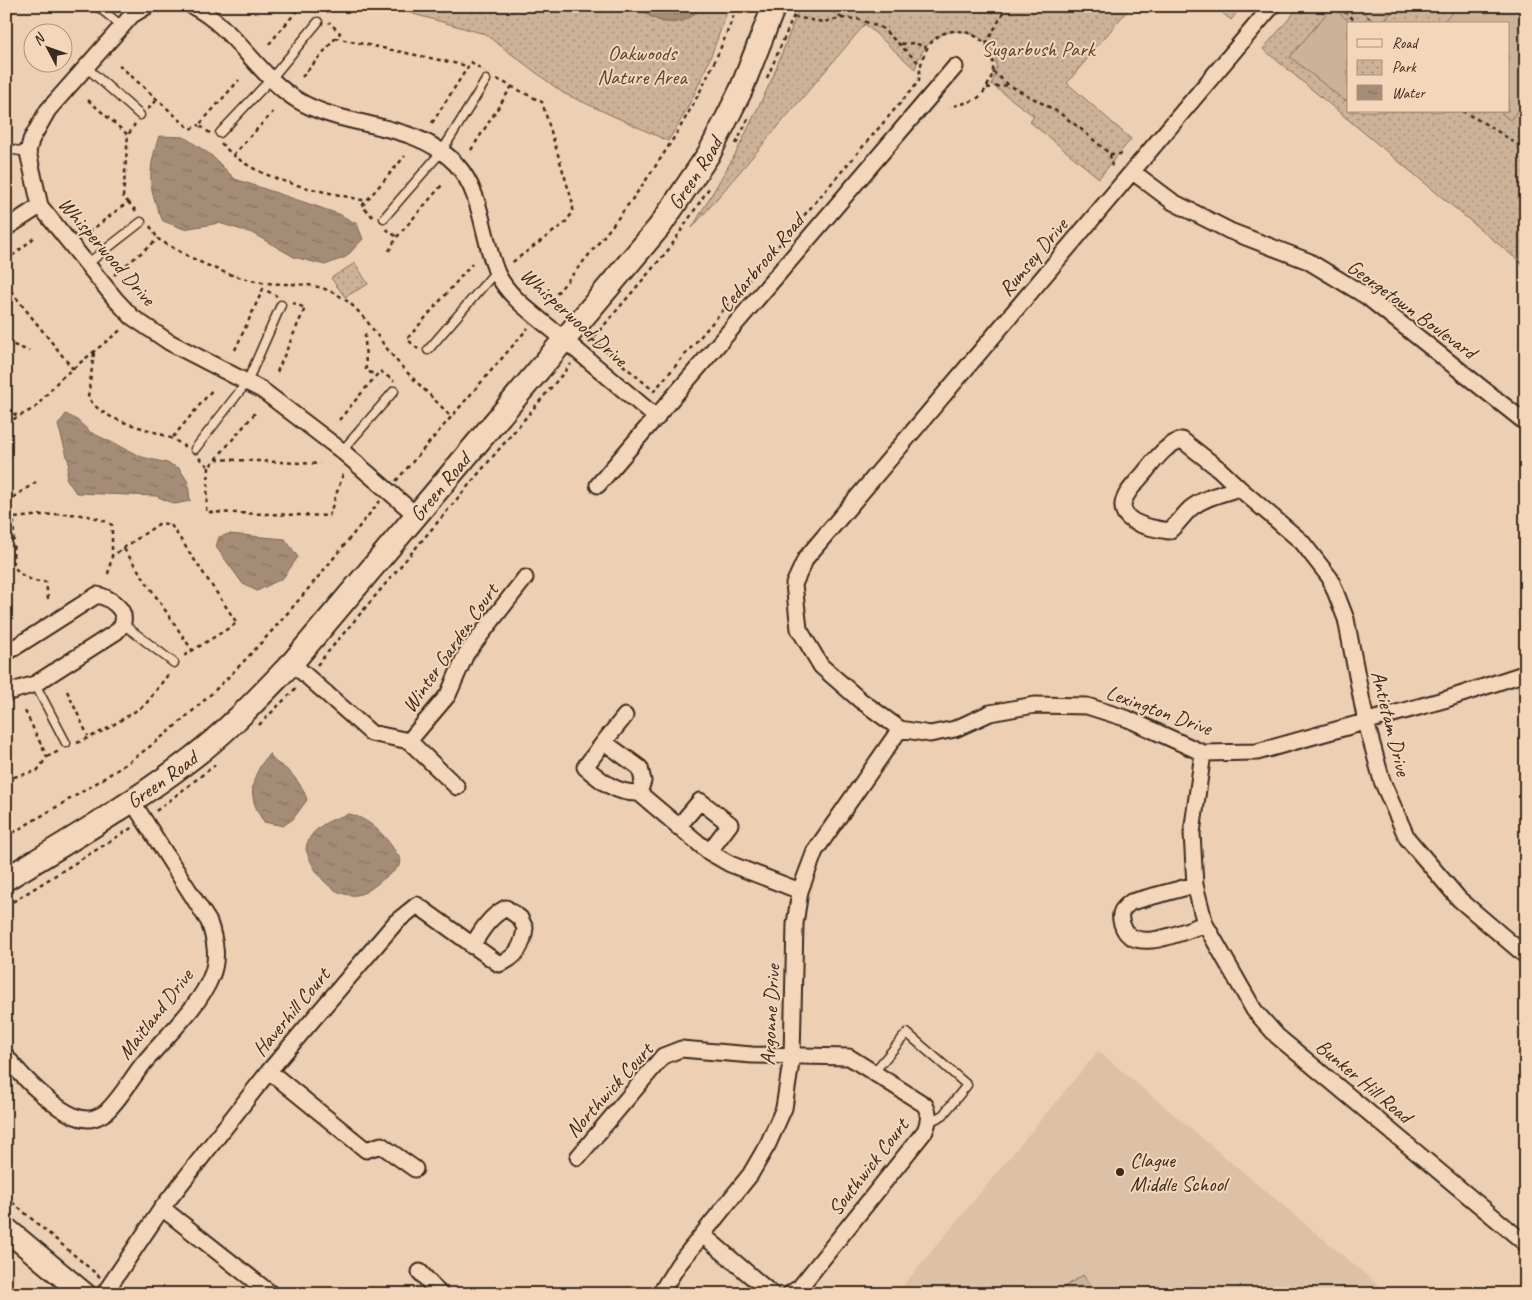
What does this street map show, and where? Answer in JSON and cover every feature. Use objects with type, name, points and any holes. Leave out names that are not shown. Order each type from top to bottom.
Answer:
[{"type":"street","points":[[28,152],[31,140],[48,110],[132,15],[148,6]]},
{"type":"street","name":"Whisperwood Drive","points":[[192,6],[202,11],[220,26],[271,79],[299,101],[321,110],[387,128],[442,151],[457,165],[470,188],[501,269],[517,300],[657,418]]},
{"type":"street","name":"Green Road","points":[[6,880],[132,802],[200,752],[235,721],[292,663],[660,226],[710,152],[741,90],[774,6]]},
{"type":"street","name":"Rumsey Drive","points":[[826,534],[1272,6]]},
{"type":"street","name":"Cedarbrook Road","points":[[598,485],[955,67]]},
{"type":"street","name":"Whisperwood Drive","points":[[28,152],[40,206],[132,317],[169,342],[262,390],[342,451],[416,515]]},
{"type":"street","name":"Georgetown Boulevard","points":[[1133,172],[1173,202],[1230,231],[1308,261],[1366,296],[1526,423]]},
{"type":"street","points":[[6,228],[40,206]]},
{"type":"street","name":"Antietam Drive","points":[[1239,488],[1203,500],[1189,510],[1178,524],[1169,531],[1146,526],[1130,519],[1125,513],[1123,504],[1128,493],[1171,443],[1182,440],[1219,468],[1239,488],[1302,542],[1330,578],[1346,619],[1366,722],[1382,781],[1407,838],[1459,899],[1526,956]]},
{"type":"street","name":"Lexington Drive","points":[[826,534],[806,558],[794,584],[799,629],[821,666],[860,700],[900,729],[930,734],[955,730],[990,713],[1035,705],[1087,706],[1128,719],[1203,753],[1257,752],[1366,722],[1512,679],[1526,673]]},
{"type":"street","name":"Winter Garden Court","points":[[409,742],[448,695],[466,654],[525,578]]},
{"type":"street","points":[[6,652],[97,595],[108,597],[117,606],[123,624],[116,632],[35,684],[6,693]]},
{"type":"street","name":"Winter Garden Court","points":[[292,663],[371,733],[409,742],[457,787]]},
{"type":"street","points":[[625,716],[585,767],[614,788],[626,794],[639,793],[709,852],[730,864],[800,891]]},
{"type":"street","name":"Argonne Drive","points":[[660,1294],[678,1265],[750,1175],[768,1144],[784,1108],[792,1056],[795,924],[800,891],[815,851],[900,729]]},
{"type":"street","points":[[604,742],[640,768],[643,781],[639,793]]},
{"type":"street","name":"Bunker Hill Road","points":[[1203,753],[1192,833],[1195,885],[1206,924],[1254,1010],[1277,1036],[1526,1244]]},
{"type":"street","points":[[678,827],[700,801],[730,824],[709,852]]},
{"type":"street","name":"Maitland Drive","points":[[6,1056],[16,1070],[65,1112],[77,1118],[90,1119],[104,1113],[115,1103],[148,1058],[204,993],[212,976],[216,957],[215,939],[209,922],[132,802]]},
{"type":"street","points":[[1195,885],[1132,902],[1123,908],[1120,917],[1122,927],[1136,941],[1149,942],[1206,924]]},
{"type":"street","name":"Haverhill Court","points":[[104,1294],[162,1208],[269,1071],[396,922],[416,905],[472,946]]},
{"type":"street","name":"Northwick Court","points":[[578,1157],[663,1056],[682,1049],[792,1056]]},
{"type":"street","name":"Southwick Court","points":[[790,1294],[800,1287],[925,1131],[929,1122],[929,1114],[925,1105],[849,1058],[792,1056]]},
{"type":"street","points":[[269,1071],[366,1150],[382,1145],[415,1169]]},
{"type":"street","points":[[162,1208],[270,1293]]},
{"type":"street","points":[[6,1229],[84,1294]]},
{"type":"street","points":[[703,1235],[772,1294]]},
{"type":"street","points":[[420,1272],[440,1294]]},
{"type":"lane","points":[[97,6],[122,26]]},
{"type":"lane","points":[[220,133],[271,79],[318,22]]},
{"type":"lane","points":[[86,67],[141,116]]},
{"type":"lane","points":[[383,222],[442,151],[486,80]]},
{"type":"lane","points":[[6,149],[28,152]]},
{"type":"lane","points":[[87,264],[141,222]]},
{"type":"lane","points":[[428,350],[501,269]]},
{"type":"lane","points":[[195,453],[247,382],[281,305]]},
{"type":"lane","points":[[342,451],[395,390]]},
{"type":"lane","points":[[123,624],[174,663]]},
{"type":"lane","points":[[35,684],[67,745]]},
{"type":"lane","points":[[874,1072],[907,1033],[967,1085],[943,1115],[929,1122]]},
{"type":"path","points":[[269,44],[301,6]]},
{"type":"path","points":[[302,77],[340,33],[310,6]]},
{"type":"path","points":[[544,309],[613,227],[678,133],[724,43],[737,6]]},
{"type":"path","points":[[826,6],[842,18]]},
{"type":"path","points":[[986,44],[1007,6]]},
{"type":"path","points":[[1338,6],[1357,22]]},
{"type":"path","points":[[794,17],[823,22],[842,18],[858,19],[882,28],[920,64]]},
{"type":"path","points":[[1365,22],[1369,17]]},
{"type":"path","points":[[335,38],[468,66]]},
{"type":"path","points":[[900,44],[914,43],[926,47]]},
{"type":"path","points":[[432,123],[471,62],[499,80],[542,102],[573,204],[573,212],[565,223],[501,269]]},
{"type":"path","points":[[119,64],[190,128],[199,125],[238,80]]},
{"type":"path","points":[[993,72],[1009,84],[1058,112],[1081,128],[1110,154],[1112,167]]},
{"type":"path","points":[[592,339],[654,391],[919,81]]},
{"type":"path","points":[[987,88],[1009,84]]},
{"type":"path","points":[[471,150],[512,86]]},
{"type":"path","points":[[89,232],[128,202],[123,196],[128,135],[141,116],[158,99]]},
{"type":"path","points":[[88,100],[128,135]]},
{"type":"path","points":[[233,155],[273,112]]},
{"type":"path","points":[[1464,112],[1526,150]]},
{"type":"path","points":[[199,125],[221,142],[233,155],[264,176],[366,200]]},
{"type":"path","points":[[1110,154],[1123,154]]},
{"type":"path","points":[[397,237],[383,222],[362,206],[405,156]]},
{"type":"path","points":[[389,251],[397,237],[442,185]]},
{"type":"path","points":[[6,198],[13,196]]},
{"type":"path","points":[[6,261],[36,237]]},
{"type":"path","points":[[110,279],[158,239],[186,255],[235,276],[257,282],[302,283],[325,289],[338,295],[360,313],[399,363],[452,418]]},
{"type":"path","points":[[419,350],[407,339],[472,264]]},
{"type":"path","points":[[6,285],[73,369]]},
{"type":"path","points":[[6,423],[35,408],[57,383],[126,326]]},
{"type":"path","points":[[396,482],[529,328]]},
{"type":"path","points":[[364,334],[366,371],[377,375]]},
{"type":"path","points":[[6,342],[29,351]]},
{"type":"path","points":[[94,354],[88,397],[94,407],[120,420],[173,437],[195,453],[209,467]]},
{"type":"path","points":[[314,668],[566,369]]},
{"type":"path","points":[[339,420],[380,371],[394,381],[395,390]]},
{"type":"path","points":[[173,437],[213,390]]},
{"type":"path","points":[[6,410],[18,416]]},
{"type":"path","points":[[256,412],[209,467],[206,512],[329,516],[346,466]]},
{"type":"path","points":[[216,459],[320,464]]},
{"type":"path","points":[[6,502],[36,482]]},
{"type":"path","points":[[6,837],[92,785],[153,744],[213,693],[259,648],[380,502]]},
{"type":"path","points":[[48,599],[46,582],[37,582],[22,575],[15,568],[13,561],[14,518],[84,515],[102,519],[112,525],[112,556],[108,574]]},
{"type":"path","points":[[6,779],[37,771],[47,758],[67,745],[105,730],[145,705],[171,671],[174,663],[237,623],[168,523],[160,523],[112,556]]},
{"type":"path","points":[[6,547],[13,544]]},
{"type":"path","points":[[124,549],[192,650]]},
{"type":"path","points":[[67,691],[88,736]]},
{"type":"path","points":[[25,710],[47,758]]},
{"type":"path","points":[[6,906],[135,826]]},
{"type":"path","points":[[6,1196],[99,1275]]},
{"type":"shaded area","name":"Clague Middle School","points":[[1098,1051],[1389,1294],[896,1294]]},
{"type":"green space","name":"Oakwoods Nature Area","points":[[385,6],[729,6],[703,76],[687,109],[668,141],[563,93],[485,34]]},
{"type":"green space","name":"Sugarbush Park","points":[[800,6],[1131,6],[1067,83],[1131,139],[1099,178],[1030,122],[1034,116],[991,84],[996,67],[993,53],[984,41],[971,33],[955,31],[939,36],[925,48],[915,69],[865,24],[692,228],[736,153],[772,79]]},
{"type":"green space","points":[[1214,6],[1242,6],[1231,20]]},
{"type":"green space","points":[[1300,6],[1526,6],[1526,267],[1263,49]]},
{"type":"green space","points":[[1356,6],[1396,6],[1384,22],[1375,22]]},
{"type":"green space","points":[[1464,6],[1526,6],[1526,101],[1510,120],[1500,112],[1510,112],[1510,22],[1442,22],[1453,12]]},
{"type":"green space","points":[[1332,7],[1350,22],[1347,22],[1347,98],[1345,101],[1290,57]]},
{"type":"green space","points":[[355,263],[368,284],[345,297],[331,278]]},
{"type":"green space","points":[[1083,1275],[1096,1294],[1054,1294]]},
{"type":"water","points":[[639,6],[703,6],[689,18],[667,22],[648,15]]},
{"type":"water","points":[[159,136],[184,137],[211,155],[235,179],[339,214],[357,224],[363,239],[346,257],[325,265],[294,257],[252,233],[219,223],[184,229],[163,221],[154,199],[151,179],[151,169]]},
{"type":"water","points":[[66,414],[77,420],[90,432],[142,457],[179,468],[188,482],[190,501],[175,504],[156,496],[76,493],[66,478],[69,463],[58,425]]},
{"type":"water","points":[[229,534],[285,539],[298,557],[283,578],[257,591],[243,584],[216,547],[219,537]]},
{"type":"water","points":[[270,753],[274,761],[296,779],[307,800],[293,819],[283,826],[264,822],[258,813],[253,795],[253,787],[258,770]]},
{"type":"water","points":[[350,814],[366,821],[380,832],[401,860],[399,866],[393,872],[369,890],[357,895],[339,892],[324,881],[318,874],[306,849],[311,836],[316,830],[336,818]]},
{"type":"place","name":"Clague Middle School","points":[[1120,1172]]}]
